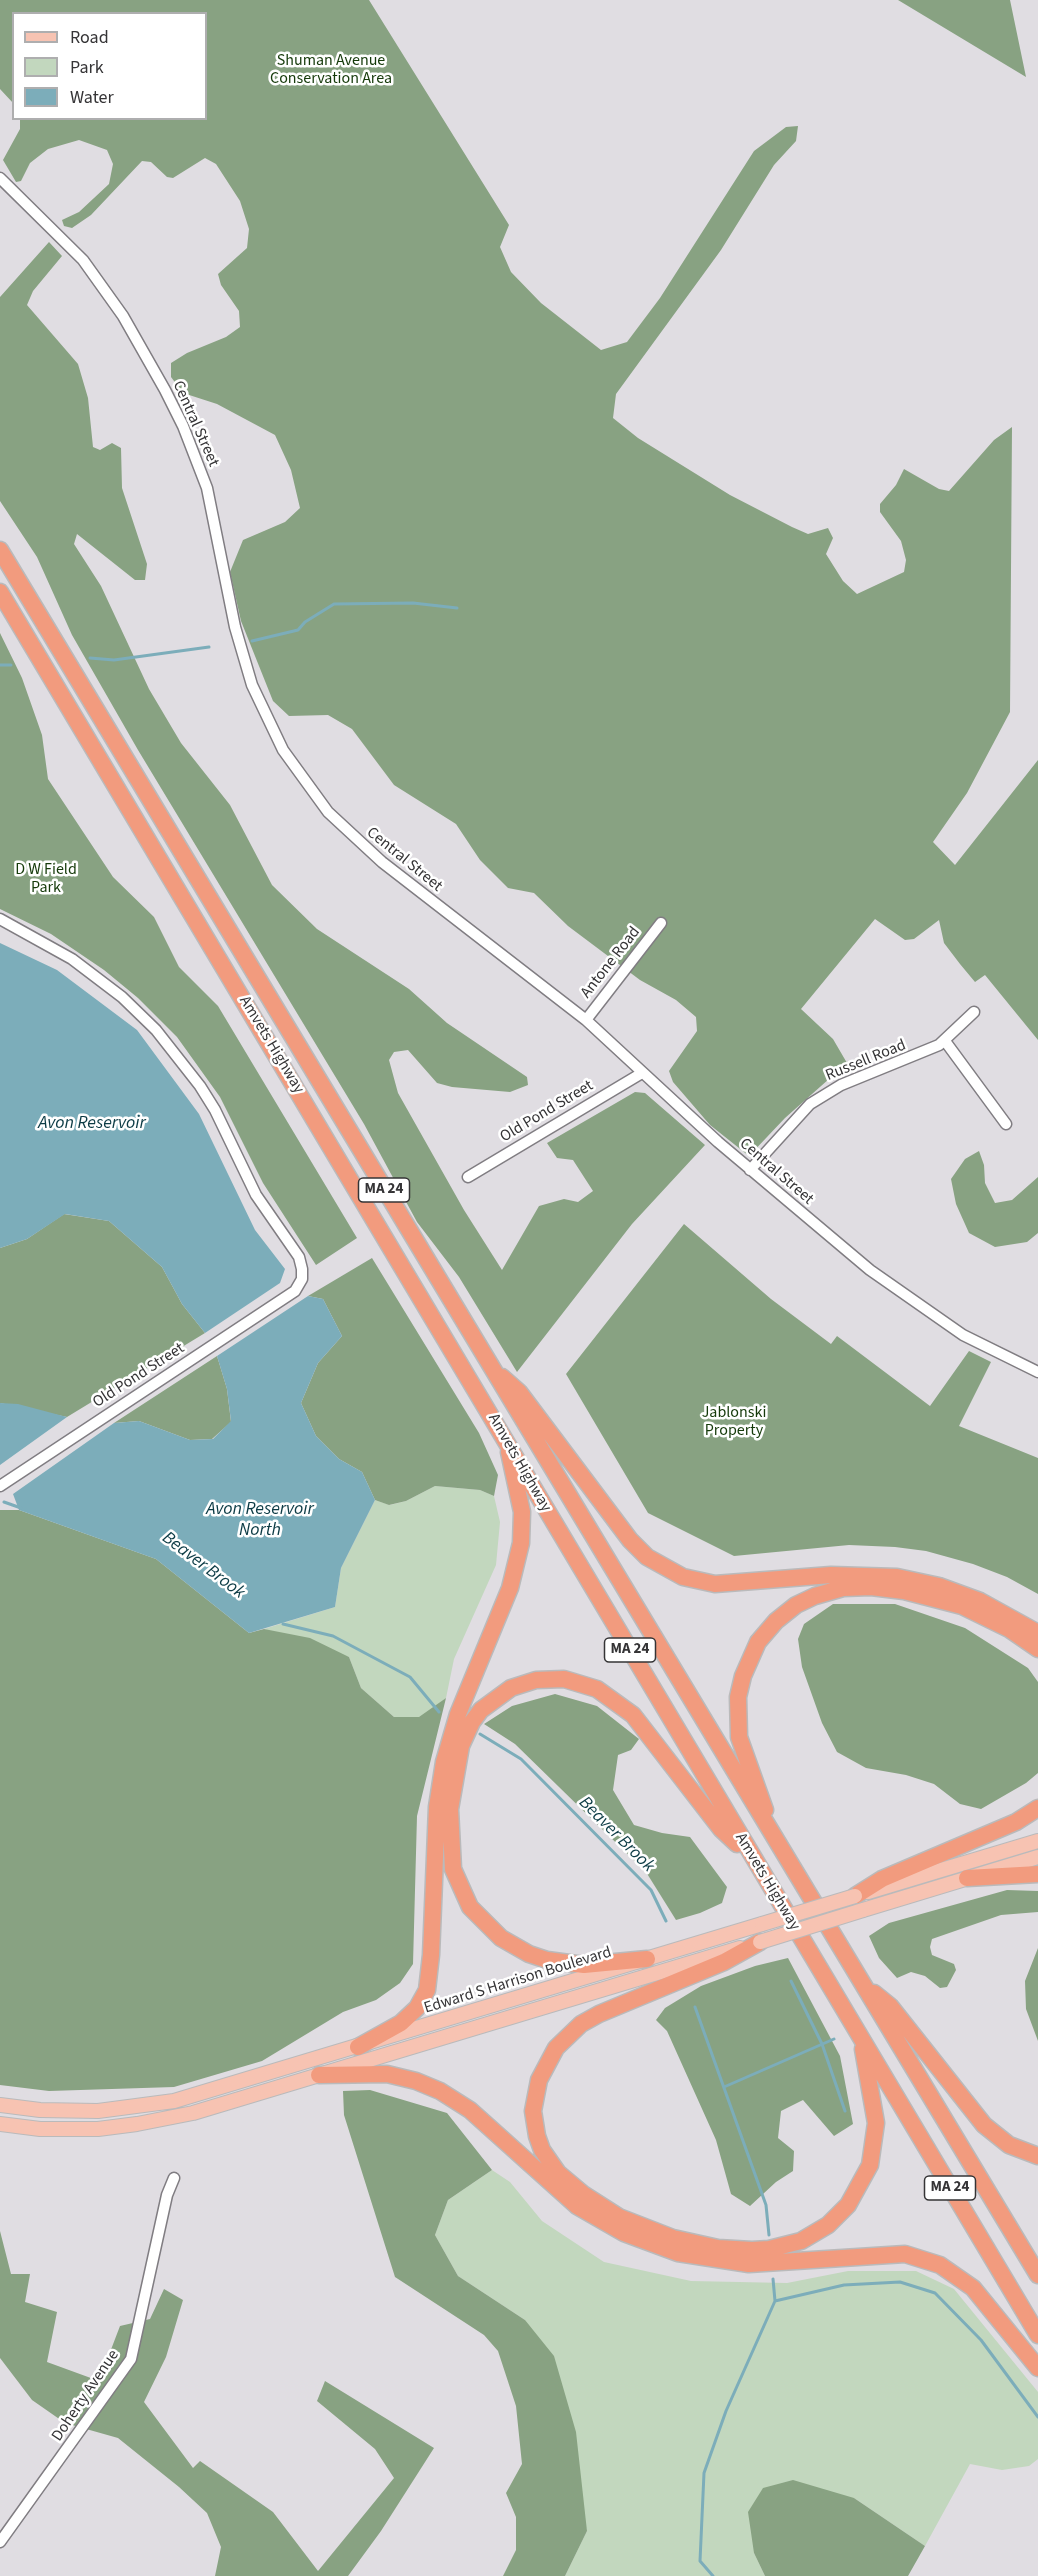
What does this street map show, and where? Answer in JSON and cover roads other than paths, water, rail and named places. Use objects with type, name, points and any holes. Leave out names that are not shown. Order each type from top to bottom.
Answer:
[{"type":"highway","name":"Amvets Highway","points":[[0,550],[1038,2275]]},
{"type":"highway","name":"Amvets Highway","points":[[0,592],[1038,2335]]},
{"type":"highway","points":[[490,1367],[519,1392],[630,1540],[648,1557],[683,1577],[715,1584],[831,1575],[897,1577],[939,1586],[980,1600],[1038,1633]]},
{"type":"highway","points":[[358,2047],[410,2015],[423,1999],[429,1979],[437,1807],[444,1762],[458,1714],[510,1588],[522,1543],[522,1512],[507,1442]]},
{"type":"highway","points":[[770,1829],[759,1789],[744,1757],[739,1737],[738,1697],[752,1652],[765,1631],[787,1611],[815,1596],[843,1588],[871,1587],[904,1591],[962,1606],[1009,1629],[1038,1649]]},
{"type":"highway","points":[[647,1959],[584,1965],[547,1960],[529,1954],[501,1938],[470,1907],[453,1869],[450,1809],[464,1740],[472,1722],[490,1701],[524,1683],[549,1678],[580,1683],[610,1697],[633,1715],[721,1829],[753,1858]]},
{"type":"highway","points":[[859,1903],[882,1879],[1017,1822],[1038,1808]]},
{"type":"highway","points":[[967,1878],[1038,1874]]},
{"type":"highway","points":[[760,1942],[724,1962],[599,2014],[581,2024],[556,2048],[538,2080],[533,2111],[539,2143],[558,2173],[583,2194],[619,2217],[673,2238],[735,2250],[769,2249],[801,2241],[828,2225],[848,2205],[870,2165],[876,2123],[862,2042]]},
{"type":"highway","points":[[865,1987],[890,2006],[984,2125],[1009,2145],[1038,2156]]},
{"type":"highway","points":[[319,2075],[387,2074],[416,2081],[440,2091],[470,2110],[555,2189],[590,2215],[624,2233],[678,2253],[749,2264],[886,2253],[923,2258],[940,2265],[973,2288],[1038,2368]]},
{"type":"main road","name":"Edward S Harrison Boulevard","points":[[0,2124],[60,2129],[136,2124],[193,2113],[760,1942],[859,1903],[1038,1841]]},
{"type":"main road","name":"Edward S Harrison Boulevard","points":[[0,2105],[78,2111],[155,2105],[211,2092],[762,1924],[967,1878],[1038,1857]]},
{"type":"street","name":"Central Street","points":[[0,178],[83,260],[123,316],[175,409],[207,488],[236,627],[249,676],[275,736],[305,783],[328,812],[362,846],[586,1020],[750,1170],[843,1249],[916,1305],[970,1339],[1038,1372]]},
{"type":"street","name":"Old Pond Street","points":[[0,919],[47,943],[103,982],[156,1030],[180,1058],[215,1110],[256,1195],[299,1257],[302,1279],[295,1291],[1,1485]]},
{"type":"street","name":"Antone Road","points":[[586,1020],[661,923]]},
{"type":"street","name":"Russell Road","points":[[750,1170],[797,1116],[817,1099],[841,1085],[914,1057],[945,1041],[974,1012]]},
{"type":"street","points":[[945,1041],[1006,1124]]},
{"type":"street","name":"Old Pond Street","points":[[468,1177],[642,1073]]},
{"type":"street","name":"Doherty Avenue","points":[[0,2542],[131,2359],[167,2195],[174,2178]]},
{"type":"water","name":"Avon Reservoir","points":[[0,943],[57,970],[137,1030],[199,1114],[255,1230],[285,1269],[280,1283],[205,1333],[182,1304],[162,1267],[109,1221],[65,1214],[27,1239],[0,1248]]},
{"type":"water","name":"Avon Reservoir North","points":[[308,1296],[323,1299],[342,1336],[318,1363],[301,1403],[316,1436],[339,1459],[362,1472],[375,1500],[341,1568],[335,1607],[249,1633],[156,1559],[19,1510],[13,1494],[114,1423],[139,1421],[190,1440],[213,1439],[231,1421],[227,1389],[217,1356]]},
{"type":"water","points":[[0,1403],[18,1404],[67,1417],[0,1465]]},
{"type":"waterway","points":[[252,641],[298,630],[305,622],[334,604],[413,603],[457,608]]},
{"type":"waterway","points":[[90,658],[114,660],[209,647]]},
{"type":"waterway","points":[[0,665],[11,665]]},
{"type":"waterway","name":"Beaver Brook","points":[[4,1502],[21,1508]]},
{"type":"waterway","name":"Beaver Brook","points":[[283,1624],[333,1636],[410,1677],[439,1712]]},
{"type":"waterway","name":"Beaver Brook","points":[[480,1734],[521,1759],[651,1890],[666,1921]]},
{"type":"waterway","points":[[791,1981],[822,2044],[845,2111]]},
{"type":"waterway","name":"Beaver Brook","points":[[695,2007],[766,2205],[769,2235]]},
{"type":"waterway","points":[[724,2087],[834,2039]]},
{"type":"waterway","name":"Beaver Brook","points":[[773,2279],[775,2301]]},
{"type":"waterway","name":"Beaver Brook","points":[[775,2301],[844,2285],[900,2282],[935,2293],[981,2340],[1038,2417]]},
{"type":"waterway","points":[[713,2576],[700,2561],[704,2473],[726,2411],[775,2301]]},
{"type":"park label","name":"Shuman Avenue Conservation Area","points":[[331,70]]},
{"type":"park label","name":"D W Field Park","points":[[46,879]]},
{"type":"park label","name":"Jablonski Property","points":[[734,1422]]}]
